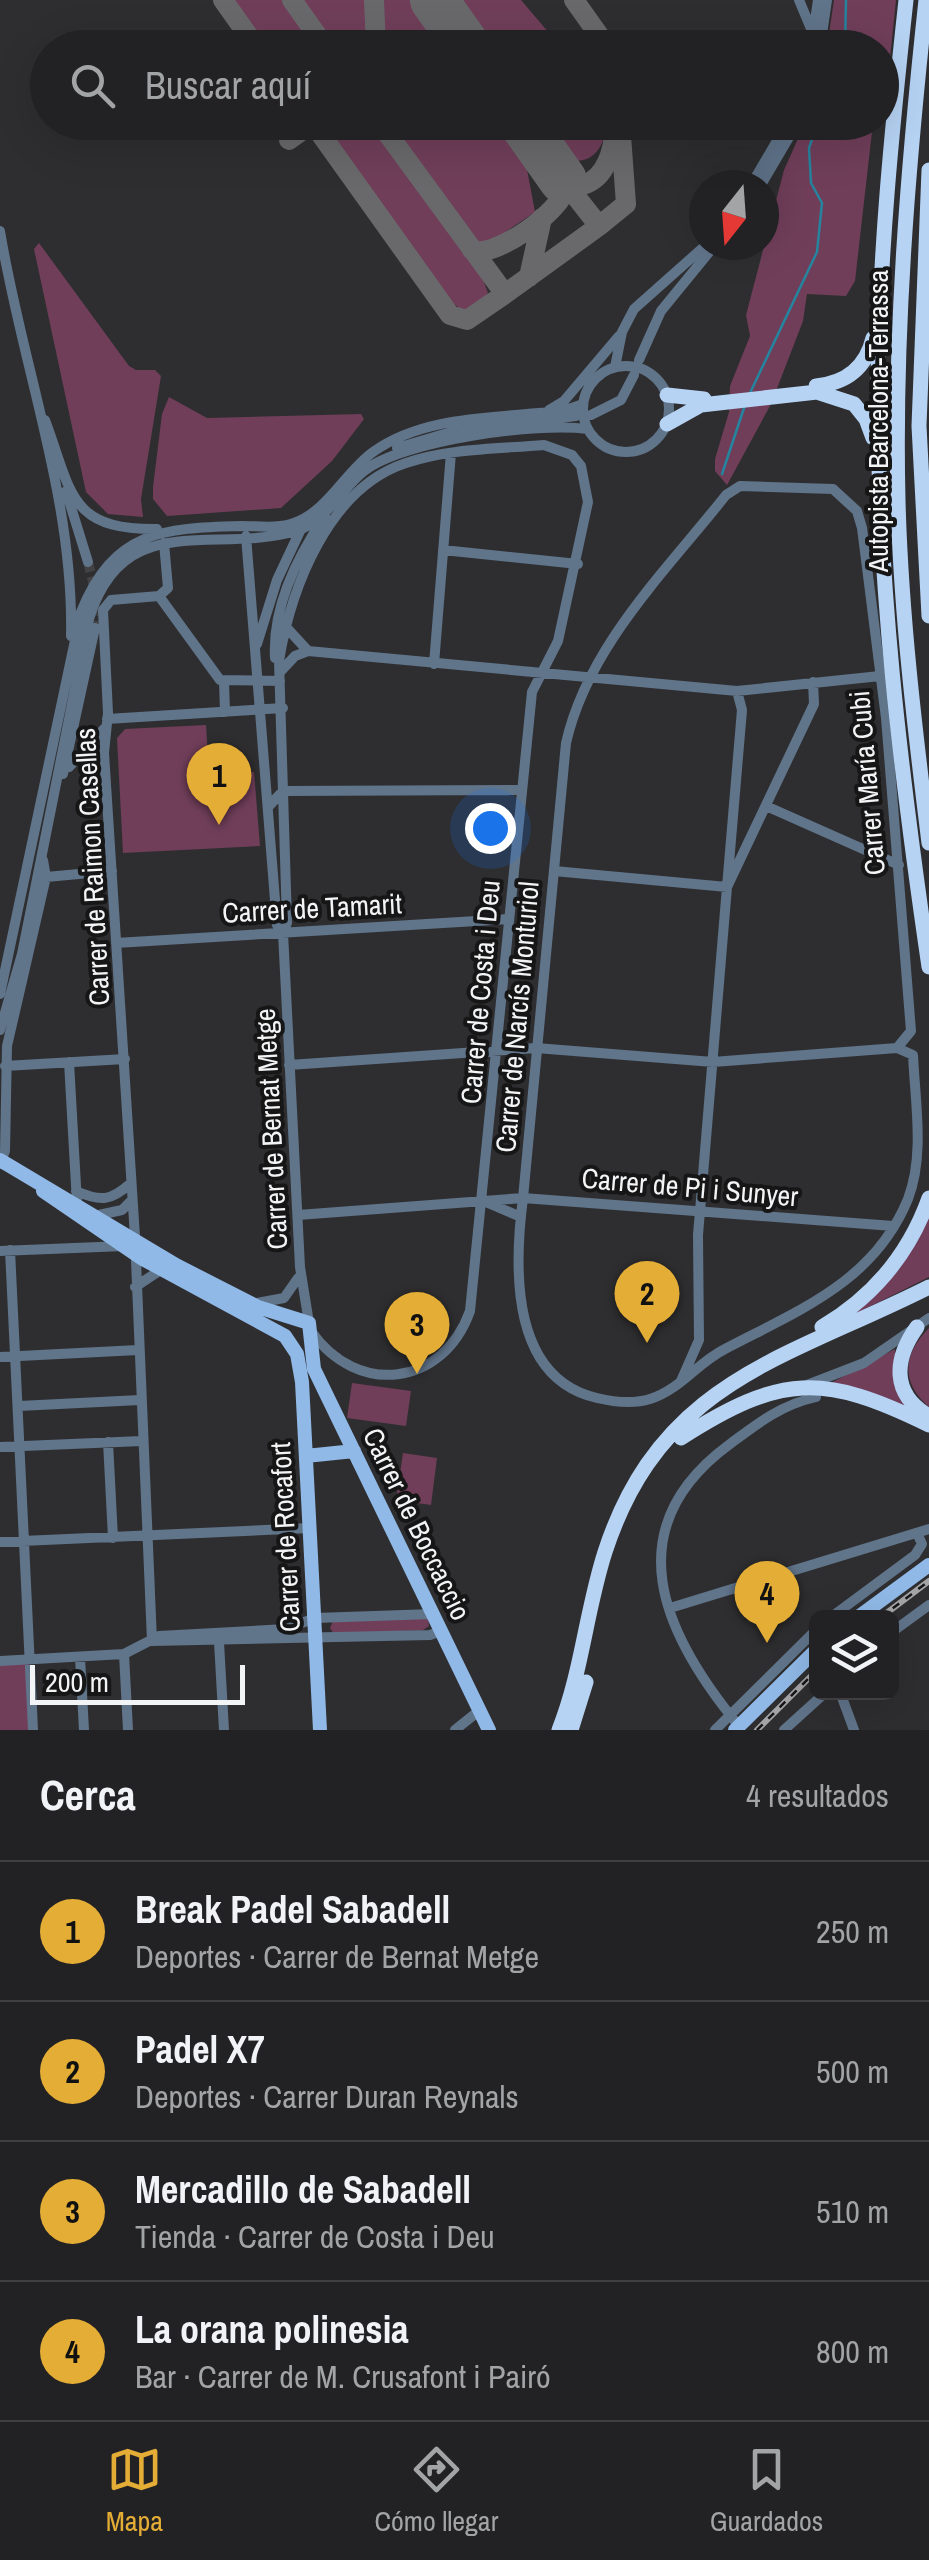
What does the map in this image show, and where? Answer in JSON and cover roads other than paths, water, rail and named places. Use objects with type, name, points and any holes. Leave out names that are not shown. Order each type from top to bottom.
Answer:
[{"type":"highway","points":[[899,79],[906,0]]},
{"type":"highway","name":"Autopista Barcelona-Terrassa","points":[[926,0],[901,272],[900,550],[929,843]]},
{"type":"highway","points":[[667,424],[693,407],[826,385],[854,372],[870,351],[880,294],[894,140]]},
{"type":"highway","name":"Autopista Barcelona-Terrassa","points":[[929,170],[919,426],[929,616]]},
{"type":"highway","points":[[880,294],[880,511]]},
{"type":"highway","points":[[769,394],[826,393],[858,409],[874,440],[905,781],[929,967]]},
{"type":"highway","points":[[667,395],[722,400]]},
{"type":"highway","points":[[900,550],[905,781]]},
{"type":"highway","points":[[559,1730],[580,1669],[607,1545],[641,1474],[705,1400],[852,1308],[907,1246],[929,1198]]},
{"type":"highway","points":[[785,1350],[926,1290]]},
{"type":"highway","points":[[571,1730],[619,1541],[643,1491],[681,1438],[726,1396],[769,1368],[926,1290]]},
{"type":"highway","points":[[923,1323],[901,1353],[899,1378],[908,1400],[929,1416]]},
{"type":"highway","points":[[681,1438],[742,1401],[801,1387],[861,1395],[929,1425]]},
{"type":"main road","points":[[0,1162],[77,1196],[130,1247],[251,1309]]},
{"type":"main road","points":[[0,1162],[162,1270],[297,1328]]},
{"type":"main road","name":"Carrer de Boccaccio","points":[[297,1328],[489,1730]]},
{"type":"main road","name":"Carrer de Rocafort","points":[[297,1328],[310,1528],[323,1618],[317,1660],[320,1730]]},
{"type":"main road","points":[[306,1456],[354,1451]]},
{"type":"main road","points":[[867,1610],[929,1564]]},
{"type":"main road","points":[[734,1723],[809,1656]]},
{"type":"street","points":[[798,0],[808,30]]},
{"type":"street","points":[[814,30],[818,0]]},
{"type":"street","points":[[822,30],[826,3]]},
{"type":"street","points":[[760,170],[777,140]]},
{"type":"street","points":[[770,170],[787,140]]},
{"type":"street","points":[[0,230],[67,540],[70,657]]},
{"type":"street","points":[[543,412],[564,401],[622,332],[634,309],[693,260]]},
{"type":"street","points":[[591,415],[620,400],[661,311],[701,260]]},
{"type":"street","points":[[622,332],[635,367]]},
{"type":"street","points":[[615,367],[622,332]]},
{"type":"street","points":[[367,468],[450,440],[571,426],[587,429],[605,447],[630,452],[656,441],[667,424],[667,395],[655,378],[635,367],[615,367],[593,380],[583,404],[587,429]]},
{"type":"street","points":[[34,390],[84,512],[113,528],[262,526],[302,520],[376,450],[420,430],[583,404]]},
{"type":"street","points":[[34,390],[88,562]]},
{"type":"street","points":[[0,1030],[42,854],[93,606],[122,564],[164,543],[300,530],[334,503],[367,468],[395,449],[432,436],[576,416]]},
{"type":"street","name":"Carrer de Bernat Metge","points":[[297,1328],[298,1215],[283,933],[287,922],[284,708],[280,676],[286,627],[315,552],[356,492],[373,477],[408,462],[451,453],[544,445]]},
{"type":"street","name":"Carrer de Costa i Deu","points":[[297,1328],[352,1369],[374,1375],[422,1368],[443,1356],[470,1311],[532,692],[558,641],[578,564],[587,484],[572,455],[544,445]]},
{"type":"street","points":[[434,664],[451,453]]},
{"type":"street","points":[[254,655],[278,580],[300,530],[340,491],[350,473]]},
{"type":"street","name":"Carrer de Narcís Monturiol","points":[[678,1386],[645,1401],[583,1394],[566,1385],[534,1350],[522,1303],[521,1218],[566,743],[588,678],[604,648],[732,489],[833,488],[856,512]]},
{"type":"street","name":"Carrer de Bernat Metge","points":[[280,676],[276,666],[276,623],[288,585],[334,503]]},
{"type":"street","name":"Carrer María Cubi","points":[[856,512],[868,564],[880,676],[911,1031],[897,1048]]},
{"type":"street","points":[[0,994],[81,612],[98,575],[140,539],[183,528]]},
{"type":"street","name":"Carrer de Bernat Metge","points":[[246,536],[257,711],[278,925],[283,933]]},
{"type":"street","points":[[164,543],[168,588],[160,596],[224,681],[226,712]]},
{"type":"street","points":[[444,550],[578,564]]},
{"type":"street","name":"Carrer de Raimon Casellas","points":[[152,1642],[130,1247],[132,1184],[112,871],[104,607],[111,600],[160,596]]},
{"type":"street","points":[[286,627],[308,651]]},
{"type":"street","points":[[50,812],[64,771],[96,628]]},
{"type":"street","points":[[224,681],[280,676],[295,656],[308,651],[737,691],[880,676]]},
{"type":"street","points":[[727,887],[814,704],[814,682]]},
{"type":"street","points":[[678,1386],[699,1340],[701,1210],[742,710],[737,691]]},
{"type":"street","points":[[64,771],[107,722],[284,708]]},
{"type":"street","points":[[268,809],[271,800],[283,791],[520,790]]},
{"type":"street","points":[[766,806],[898,865]]},
{"type":"street","points":[[0,1162],[5,1066],[46,877],[42,854]]},
{"type":"street","points":[[46,877],[112,871]]},
{"type":"street","points":[[0,971],[28,872]]},
{"type":"street","points":[[554,872],[727,887]]},
{"type":"street","name":"Carrer de Tamarit","points":[[116,943],[510,919]]},
{"type":"street","points":[[289,1065],[536,1048],[713,1062],[897,1048],[913,1055],[914,1169],[908,1198],[894,1226],[844,1285],[782,1322],[722,1350],[678,1386]]},
{"type":"street","points":[[5,1066],[125,1059]]},
{"type":"street","points":[[69,1062],[77,1196],[115,1198],[132,1184]]},
{"type":"street","points":[[50,1196],[99,1217],[122,1210],[132,1200]]},
{"type":"street","name":"Carrer de Pi i Sunyer","points":[[298,1215],[524,1198],[894,1226]]},
{"type":"street","points":[[482,1201],[521,1218]]},
{"type":"street","points":[[33,1730],[16,1356],[5,1250],[130,1247]]},
{"type":"street","points":[[135,1287],[162,1270]]},
{"type":"street","points":[[297,1328],[299,1272]]},
{"type":"street","points":[[251,1309],[288,1294],[299,1272]]},
{"type":"street","points":[[801,1387],[864,1363],[923,1323]]},
{"type":"street","points":[[0,1357],[138,1350]]},
{"type":"street","points":[[734,1723],[681,1639],[659,1566],[661,1538],[689,1477],[776,1410],[816,1397]]},
{"type":"street","points":[[18,1406],[140,1400]]},
{"type":"street","points":[[0,1447],[142,1441]]},
{"type":"street","points":[[108,1442],[113,1538]]},
{"type":"street","points":[[0,1542],[310,1528]]},
{"type":"street","points":[[670,1608],[929,1529]]},
{"type":"street","points":[[841,1610],[914,1555],[922,1544],[916,1533]]},
{"type":"street","points":[[899,1627],[929,1605]]},
{"type":"street","points":[[0,1661],[124,1654],[159,1636],[286,1629],[323,1618],[433,1614]]},
{"type":"street","points":[[152,1642],[430,1635],[441,1631]]},
{"type":"street","points":[[715,1730],[734,1723],[809,1638]]},
{"type":"street","points":[[294,1639],[317,1660]]},
{"type":"street","points":[[219,1642],[224,1730]]},
{"type":"street","points":[[124,1654],[128,1730]]},
{"type":"street","points":[[80,1657],[84,1730]]},
{"type":"street","points":[[784,1730],[817,1700]]},
{"type":"street","points":[[843,1700],[854,1730]]},
{"type":"street","points":[[454,1730],[480,1710]]},
{"type":"waterway","points":[[845,30],[846,0]]},
{"type":"waterway","points":[[750,393],[817,252],[822,203],[811,183],[812,140]]},
{"type":"waterway","points":[[722,474],[745,405]]},
{"type":"tunnel","points":[[88,562],[98,602],[95,628]]},
{"type":"railway","points":[[891,1610],[929,1581]]},
{"type":"railway","points":[[757,1730],[809,1678]]},
{"type":"place","name":"Break Padel Sabadell","points":[[219,825]]},
{"type":"place","name":"Padel X7","points":[[647,1343]]},
{"type":"place","name":"Mercadillo de Sabadell","points":[[417,1374]]},
{"type":"place","name":"La orana polinesia","points":[[767,1643]]}]
